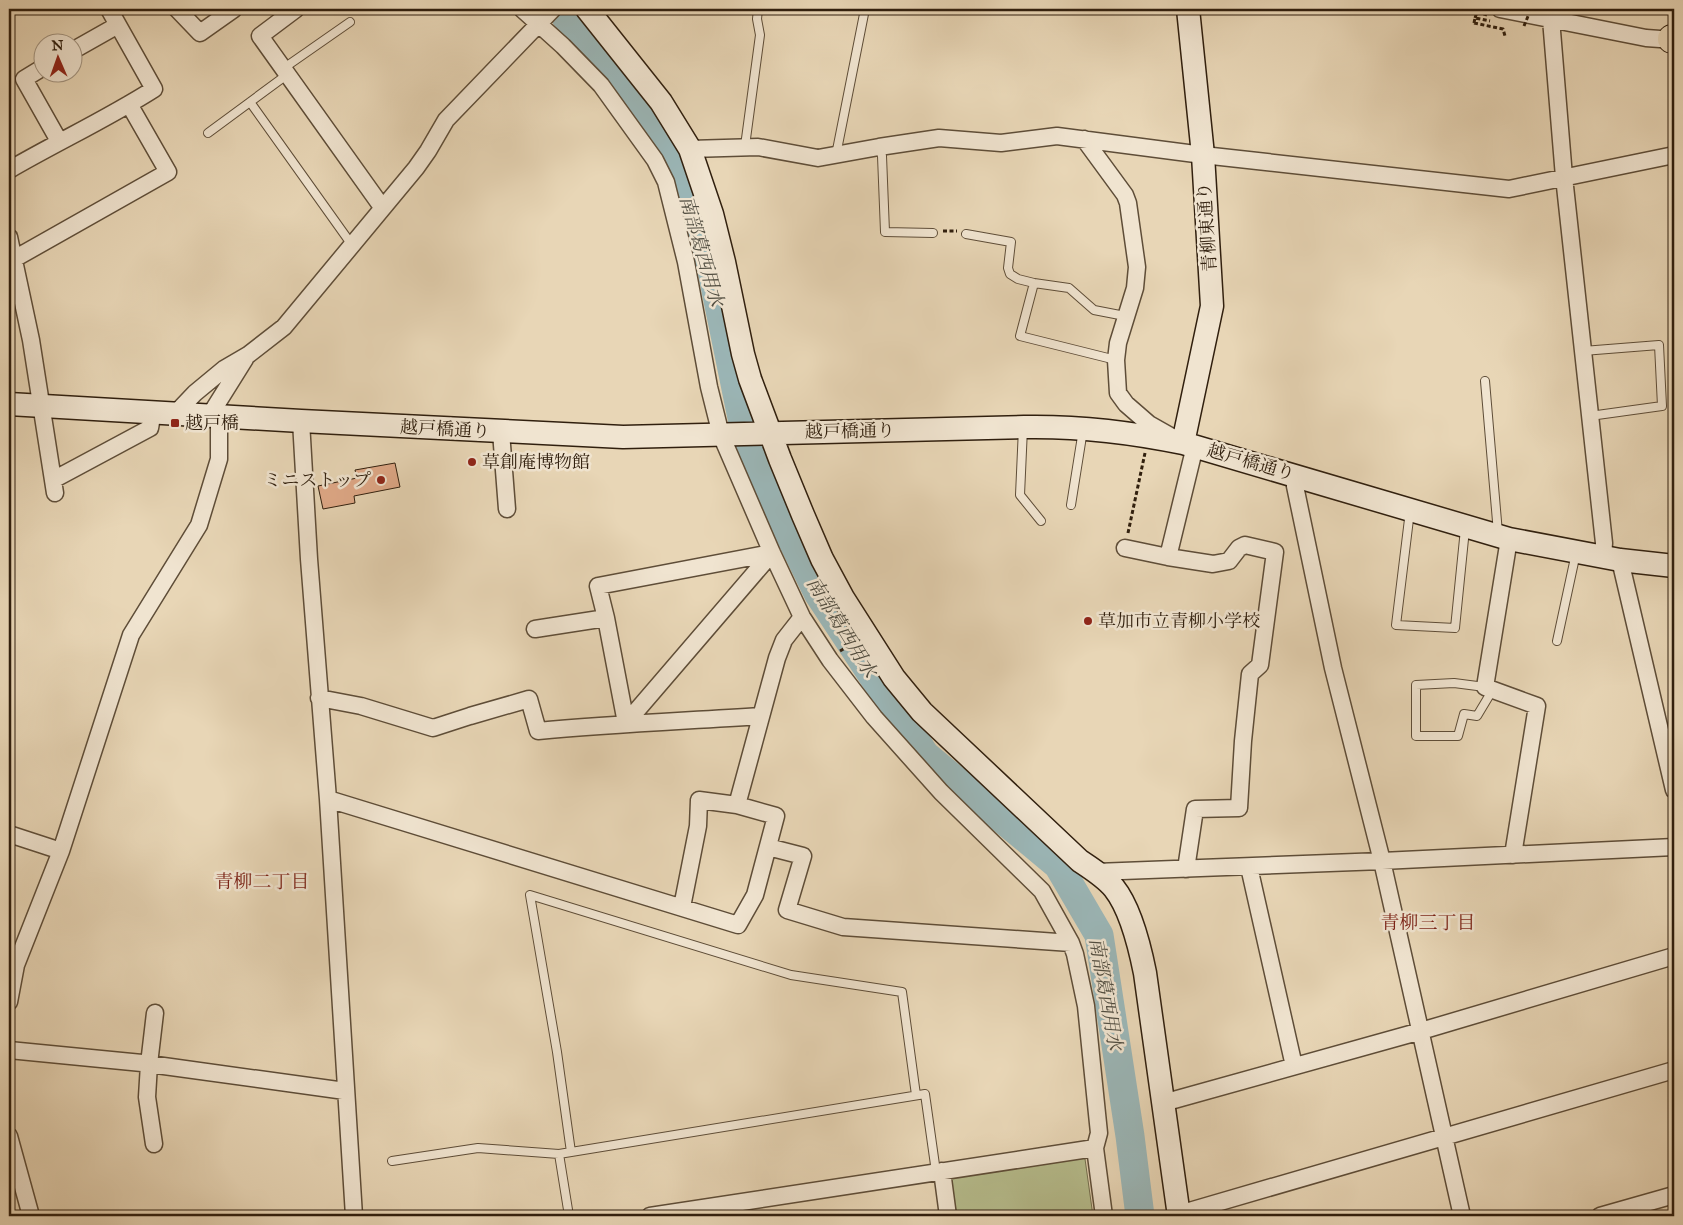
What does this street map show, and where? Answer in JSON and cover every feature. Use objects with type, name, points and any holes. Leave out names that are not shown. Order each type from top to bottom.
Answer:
[{"type":"street","points":[[9,170],[154,89],[109,9]]},
{"type":"street","points":[[177,9],[200,33],[234,9]]},
{"type":"street","points":[[522,9],[601,85],[655,160],[666,182],[686,262],[707,377],[725,435],[772,554],[802,616],[830,660],[874,718],[941,792],[1042,891],[1071,942],[1086,1006],[1099,1133],[1095,1148],[1104,1216]]},
{"type":"street","points":[[176,413],[195,393],[284,327],[416,168],[446,120],[553,9]]},
{"type":"street","points":[[587,9],[661,102],[690,149],[712,214],[743,354],[767,433],[822,559],[843,598],[894,678],[922,712],[1080,861],[1114,888],[1125,909],[1139,945],[1145,973],[1179,1215],[1674,1070]]},
{"type":"street","name":"青柳東通り","points":[[1188,9],[1203,155],[1212,306],[1189,444]]},
{"type":"street","points":[[1500,9],[1646,38],[1674,40]]},
{"type":"street","points":[[292,10],[260,36],[382,207]]},
{"type":"street","points":[[1550,19],[1564,177],[1604,543],[1612,558],[1674,790]]},
{"type":"street","points":[[82,45],[118,25]]},
{"type":"street","points":[[32,74],[24,79],[59,141]]},
{"type":"street","points":[[14,259],[168,172],[129,104]]},
{"type":"street","points":[[690,149],[744,146],[818,158],[939,138],[1002,142],[1057,136],[1203,155],[1509,189],[1674,155]]},
{"type":"street","points":[[1084,139],[1125,195],[1128,203],[1137,267],[1135,288],[1118,343],[1116,360],[1118,393],[1126,404],[1149,424],[1189,444],[1168,557]]},
{"type":"street","points":[[9,237],[43,405],[43,421],[54,487],[150,428],[153,412]]},
{"type":"street","points":[[9,1002],[16,965],[61,851],[131,635],[199,525],[218,459],[215,415],[248,355]]},
{"type":"street","name":"越戸橋通り","points":[[9,404],[622,437],[1024,427],[1084,428],[1148,436],[1189,444],[1504,538],[1612,558],[1674,566]]},
{"type":"street","points":[[300,421],[319,698],[328,799],[354,1216]]},
{"type":"street","points":[[502,432],[507,509]]},
{"type":"street","points":[[1298,475],[1295,486],[1333,668],[1382,861],[1462,1216]]},
{"type":"street","points":[[1504,538],[1488,689],[1537,706],[1513,855]]},
{"type":"street","points":[[1125,548],[1213,564],[1229,561],[1239,548],[1245,545],[1275,552],[1260,665],[1250,674],[1239,808],[1195,809],[1186,869]]},
{"type":"street","points":[[626,723],[598,586],[772,554]]},
{"type":"street","points":[[626,723],[772,554]]},
{"type":"street","points":[[737,805],[777,658],[784,640],[802,616]]},
{"type":"street","points":[[535,629],[606,618]]},
{"type":"street","points":[[319,698],[361,706],[433,728],[529,699],[538,731],[626,723],[645,724],[760,716]]},
{"type":"street","points":[[328,799],[738,925],[755,895],[776,816],[737,805],[699,800],[698,826],[682,907]]},
{"type":"street","points":[[9,834],[61,851]]},
{"type":"street","points":[[768,847],[803,856],[787,910],[843,927],[1071,942]]},
{"type":"street","points":[[1096,872],[1249,867],[1674,847]]},
{"type":"street","points":[[1249,867],[1294,1066]]},
{"type":"street","points":[[1163,1104],[1421,1031],[1674,956]]},
{"type":"street","points":[[154,1144],[147,1097],[155,1013]]},
{"type":"street","points":[[9,1050],[149,1064],[346,1091]]},
{"type":"street","points":[[9,1136],[31,1216]]},
{"type":"street","points":[[650,1216],[1095,1148]]},
{"type":"street","points":[[939,1171],[948,1216]]},
{"type":"street","points":[[1600,1216],[1674,1195]]},
{"type":"lane","points":[[744,146],[760,35],[757,19],[758,9]]},
{"type":"lane","points":[[836,155],[866,9]]},
{"type":"lane","points":[[208,133],[350,22]]},
{"type":"lane","points":[[250,102],[352,245]]},
{"type":"lane","points":[[879,147],[882,156],[885,232],[933,233]]},
{"type":"lane","points":[[966,234],[1011,242],[1008,268],[1010,274],[1018,279],[1069,288],[1094,310],[1125,316]]},
{"type":"lane","points":[[1034,283],[1020,336],[1116,360]]},
{"type":"lane","points":[[1583,351],[1659,345],[1662,406],[1590,416]]},
{"type":"lane","points":[[1485,381],[1504,538]]},
{"type":"lane","points":[[1024,427],[1020,494],[1041,521]]},
{"type":"lane","points":[[1071,504],[1084,428]]},
{"type":"lane","points":[[1410,510],[1396,625],[1454,628],[1466,527]]},
{"type":"lane","points":[[1557,641],[1576,552]]},
{"type":"lane","points":[[1454,682],[1488,689],[1477,716],[1464,714],[1458,736],[1416,736],[1416,685],[1454,682]]},
{"type":"lane","points":[[571,1152],[558,1052],[530,895],[791,975],[902,992],[916,1095]]},
{"type":"lane","points":[[392,1161],[478,1148],[559,1154],[925,1094],[939,1171]]},
{"type":"lane","points":[[559,1154],[569,1216]]},
{"type":"path","points":[[1524,26],[1531,9]]},
{"type":"path","points":[[1474,23],[1503,29],[1505,36]]},
{"type":"path","points":[[933,233],[935,231],[952,230],[966,234]]},
{"type":"path","points":[[1125,548],[1148,436]]},
{"type":"path","points":[[835,654],[857,641]]},
{"type":"green space","points":[[1081,1156],[1085,1159],[1093,1216],[953,1216],[948,1174]]},
{"type":"building","points":[[395,463],[400,487],[354,496],[355,503],[323,509],[318,486],[357,478],[355,470]]},
{"type":"waterway","name":"南部葛西用水","points":[[562,9],[567,19],[665,133],[710,261],[749,452],[818,593],[925,755],[1058,865],[1099,935],[1130,1136],[1140,1216]]},
{"type":"place","name":"越戸橋","points":[[175,423]]},
{"type":"place","name":"草創庵博物館","points":[[472,462]]},
{"type":"place","name":"ミニストップ","points":[[381,480]]},
{"type":"place","name":"草加市立青柳小学校","points":[[1088,621]]},
{"type":"district","name":"青柳二丁目","points":[[262,881]]},
{"type":"district","name":"青柳三丁目","points":[[1428,922]]}]
